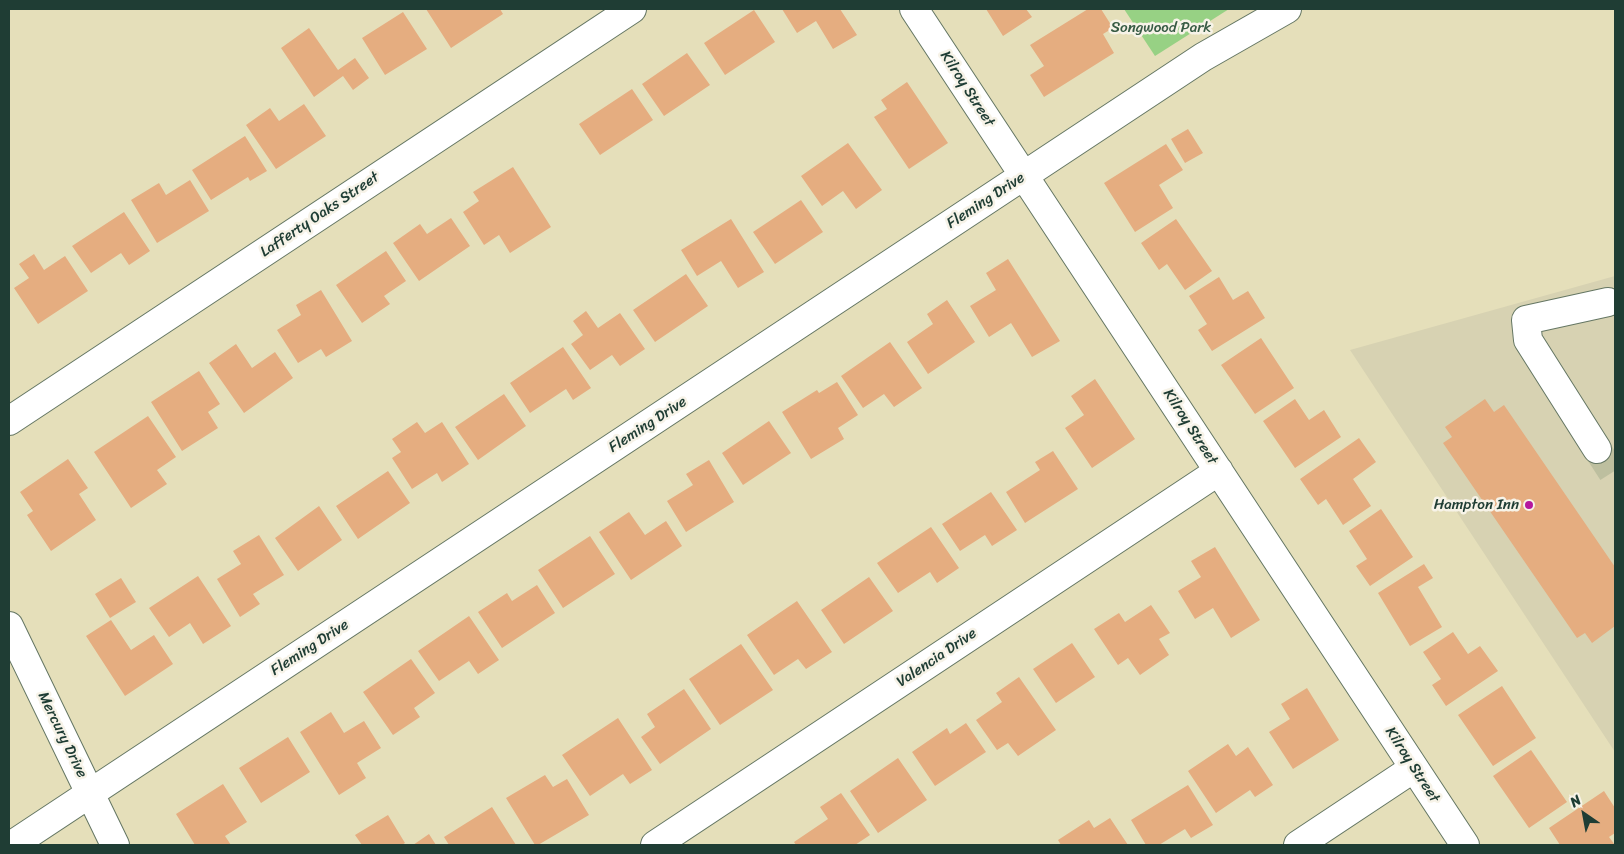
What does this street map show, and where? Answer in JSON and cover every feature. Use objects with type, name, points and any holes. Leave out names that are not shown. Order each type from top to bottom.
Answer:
[{"type":"street","name":"Lafferty Oaks Street","points":[[9,421],[632,9]]},
{"type":"street","name":"Kilroy Street","points":[[914,9],[1465,845]]},
{"type":"street","name":"Fleming Drive","points":[[12,845],[1203,57],[1287,9]]},
{"type":"street","points":[[1597,449],[1528,340],[1526,320],[1613,307]]},
{"type":"street","name":"Valencia Drive","points":[[655,845],[1218,471]]},
{"type":"street","name":"Mercury Drive","points":[[9,626],[115,845]]},
{"type":"street","points":[[1298,845],[1414,768]]},
{"type":"shaded area","points":[[1615,276],[1615,752],[1350,350]]},
{"type":"green space","name":"Songwood Park","points":[[1124,9],[1229,9],[1155,56]]},
{"type":"building","points":[[426,9],[500,9],[503,14],[451,48]]},
{"type":"building","points":[[782,9],[840,9],[857,35],[833,49],[816,21],[797,33]]},
{"type":"building","points":[[986,9],[1026,9],[1032,17],[1003,36]]},
{"type":"building","points":[[1088,9],[1101,9],[1113,28],[1103,34],[1114,53],[1044,97],[1030,75],[1044,66],[1030,45]]},
{"type":"building","points":[[754,10],[775,42],[725,75],[704,43]]},
{"type":"building","points":[[403,12],[427,49],[385,75],[362,38]]},
{"type":"building","points":[[309,28],[338,70],[355,58],[369,78],[353,90],[343,76],[314,97],[281,48]]},
{"type":"building","points":[[687,53],[710,85],[664,116],[642,84]]},
{"type":"building","points":[[907,82],[948,143],[909,169],[874,117],[887,109],[881,100]]},
{"type":"building","points":[[632,89],[653,120],[600,155],[579,124]]},
{"type":"building","points":[[304,104],[326,136],[276,169],[246,125],[270,108],[279,121]]},
{"type":"building","points":[[1188,129],[1203,153],[1185,163],[1171,139]]},
{"type":"building","points":[[245,136],[267,171],[250,181],[248,177],[211,200],[192,170]]},
{"type":"building","points":[[848,143],[882,190],[856,209],[843,191],[822,206],[801,176]]},
{"type":"building","points":[[1166,144],[1183,170],[1159,185],[1173,208],[1135,232],[1104,183]]},
{"type":"building","points":[[513,167],[551,227],[510,253],[499,235],[484,245],[463,212],[479,201],[473,192]]},
{"type":"building","points":[[190,180],[209,211],[157,243],[131,200],[159,183],[166,195]]},
{"type":"building","points":[[801,200],[823,232],[775,264],[753,232]]},
{"type":"building","points":[[124,212],[150,251],[129,265],[121,253],[91,273],[72,246]]},
{"type":"building","points":[[451,218],[470,246],[419,281],[393,243],[420,224],[427,234]]},
{"type":"building","points":[[731,219],[764,272],[738,288],[721,261],[697,276],[681,250]]},
{"type":"building","points":[[1176,219],[1212,271],[1185,290],[1167,264],[1159,270],[1141,243]]},
{"type":"building","points":[[386,251],[406,281],[384,296],[390,304],[362,323],[336,285]]},
{"type":"building","points":[[34,254],[44,270],[65,256],[88,291],[38,324],[14,288],[29,278],[19,264]]},
{"type":"building","points":[[1008,259],[1060,341],[1032,357],[1011,323],[989,337],[970,306],[996,290],[986,273]]},
{"type":"building","points":[[686,274],[708,306],[655,342],[633,310]]},
{"type":"building","points":[[1219,277],[1233,300],[1248,291],[1265,318],[1212,351],[1198,330],[1207,324],[1189,296]]},
{"type":"building","points":[[321,290],[352,341],[326,357],[321,349],[298,363],[277,330],[301,315],[296,305]]},
{"type":"building","points":[[947,300],[975,342],[928,374],[907,342],[933,324],[927,314]]},
{"type":"building","points":[[586,311],[598,328],[620,313],[645,349],[620,366],[612,355],[590,370],[571,344],[583,335],[573,321]]},
{"type":"building","points":[[1261,338],[1294,388],[1255,414],[1221,365]]},
{"type":"building","points":[[890,342],[922,388],[894,407],[884,394],[863,408],[841,376]]},
{"type":"building","points":[[236,344],[252,368],[275,352],[293,378],[244,413],[209,363]]},
{"type":"building","points":[[563,347],[591,388],[573,400],[566,389],[530,413],[510,383]]},
{"type":"building","points":[[199,371],[220,404],[208,412],[218,428],[182,451],[151,402]]},
{"type":"building","points":[[1095,379],[1135,439],[1092,468],[1065,428],[1084,415],[1071,396]]},
{"type":"building","points":[[837,382],[858,415],[838,428],[844,439],[811,459],[782,412],[817,390],[819,393]]},
{"type":"building","points":[[504,394],[526,426],[478,460],[455,427]]},
{"type":"building","points":[[1295,399],[1309,420],[1324,410],[1341,437],[1295,468],[1263,421]]},
{"type":"building","name":"Hampton Inn","points":[[1485,399],[1494,412],[1504,405],[1615,567],[1615,626],[1592,643],[1585,633],[1577,638],[1443,443],[1452,437],[1445,427]]},
{"type":"building","points":[[148,416],[176,457],[157,470],[167,484],[131,508],[94,452]]},
{"type":"building","points":[[769,421],[791,453],[743,485],[722,453]]},
{"type":"building","points":[[417,422],[425,433],[442,422],[469,464],[442,482],[437,473],[412,489],[392,458],[401,452],[392,439]]},
{"type":"building","points":[[1359,438],[1376,462],[1353,479],[1371,506],[1343,525],[1326,499],[1318,505],[1300,479]]},
{"type":"building","points":[[1053,451],[1078,489],[1025,523],[1006,492],[1040,470],[1035,462]]},
{"type":"building","points":[[68,459],[88,488],[79,494],[96,520],[51,551],[27,515],[33,511],[20,492]]},
{"type":"building","points":[[709,460],[734,502],[686,532],[667,501],[693,485],[686,474]]},
{"type":"building","points":[[388,471],[410,503],[358,539],[336,506]]},
{"type":"building","points":[[991,492],[1017,530],[992,546],[985,535],[960,551],[942,524]]},
{"type":"building","points":[[319,506],[342,540],[298,571],[275,538]]},
{"type":"building","points":[[1381,509],[1413,557],[1370,586],[1356,566],[1367,559],[1349,531]]},
{"type":"building","points":[[629,512],[645,535],[666,521],[682,546],[631,580],[599,532]]},
{"type":"building","points":[[931,527],[959,568],[937,583],[930,572],[898,593],[877,563]]},
{"type":"building","points":[[259,535],[284,575],[253,594],[260,604],[240,617],[217,579],[241,564],[233,551]]},
{"type":"building","points":[[590,536],[615,574],[563,608],[538,570]]},
{"type":"building","points":[[1215,547],[1260,620],[1231,638],[1213,608],[1195,619],[1178,591],[1201,577],[1191,561]]},
{"type":"building","points":[[1424,564],[1433,578],[1418,587],[1442,627],[1410,646],[1378,593]]},
{"type":"building","points":[[198,576],[231,626],[203,644],[190,623],[169,637],[149,608]]},
{"type":"building","points":[[869,577],[893,611],[844,644],[821,610]]},
{"type":"building","points":[[121,578],[136,602],[110,618],[95,594]]},
{"type":"building","points":[[537,585],[555,613],[502,648],[478,612],[507,593],[512,601]]},
{"type":"building","points":[[797,601],[832,652],[806,669],[798,659],[774,675],[747,635]]},
{"type":"building","points":[[1151,605],[1170,633],[1159,639],[1169,655],[1140,675],[1128,658],[1118,665],[1094,629],[1119,613],[1125,622]]},
{"type":"building","points":[[469,616],[499,660],[478,674],[469,661],[439,681],[418,651]]},
{"type":"building","points":[[111,620],[131,650],[154,635],[173,664],[125,696],[86,636]]},
{"type":"building","points":[[1453,632],[1468,654],[1480,646],[1498,671],[1446,706],[1432,685],[1441,679],[1423,652]]},
{"type":"building","points":[[1072,643],[1095,677],[1056,703],[1033,669]]},
{"type":"building","points":[[741,644],[773,690],[720,725],[689,679]]},
{"type":"building","points":[[411,659],[435,693],[414,708],[420,717],[393,735],[363,692]]},
{"type":"building","points":[[1019,677],[1056,730],[1018,756],[1008,743],[997,750],[976,720],[1002,702],[996,693]]},
{"type":"building","points":[[1502,686],[1536,738],[1493,766],[1458,715]]},
{"type":"building","points":[[1307,688],[1339,740],[1293,769],[1269,732],[1290,719],[1281,704]]},
{"type":"building","points":[[684,689],[711,729],[660,764],[641,737],[655,727],[647,714]]},
{"type":"building","points":[[331,712],[344,733],[364,721],[381,748],[357,763],[366,778],[339,795],[300,732]]},
{"type":"building","points":[[618,718],[652,770],[630,784],[623,774],[590,796],[562,755]]},
{"type":"building","points":[[966,723],[986,752],[935,786],[912,752],[947,728],[950,734]]},
{"type":"building","points":[[288,737],[310,772],[261,803],[239,768]]},
{"type":"building","points":[[1228,744],[1236,756],[1248,747],[1273,785],[1255,797],[1250,790],[1216,813],[1188,771]]},
{"type":"building","points":[[1531,750],[1567,802],[1529,828],[1493,776]]},
{"type":"building","points":[[898,758],[927,800],[878,833],[850,791]]},
{"type":"building","points":[[545,775],[553,787],[567,779],[589,815],[535,845],[506,798]]},
{"type":"building","points":[[223,784],[247,822],[225,836],[231,845],[195,845],[176,814]]},
{"type":"building","points":[[1188,785],[1213,825],[1191,838],[1185,829],[1159,845],[1146,845],[1131,820]]},
{"type":"building","points":[[1604,791],[1615,808],[1615,833],[1609,837],[1615,845],[1560,845],[1549,828]]},
{"type":"building","points":[[841,793],[870,835],[855,845],[796,845],[794,842],[828,819],[820,807]]},
{"type":"building","points":[[492,807],[516,845],[449,845],[444,837]]},
{"type":"building","points":[[388,815],[405,843],[402,845],[362,845],[355,835]]},
{"type":"building","points":[[1110,818],[1128,845],[1061,845],[1058,840],[1089,820],[1094,828]]},
{"type":"building","points":[[429,834],[436,845],[413,845]]},
{"type":"tunnel","points":[[1597,449],[1615,477]]},
{"type":"place","name":"Hampton Inn","points":[[1529,505]]}]
